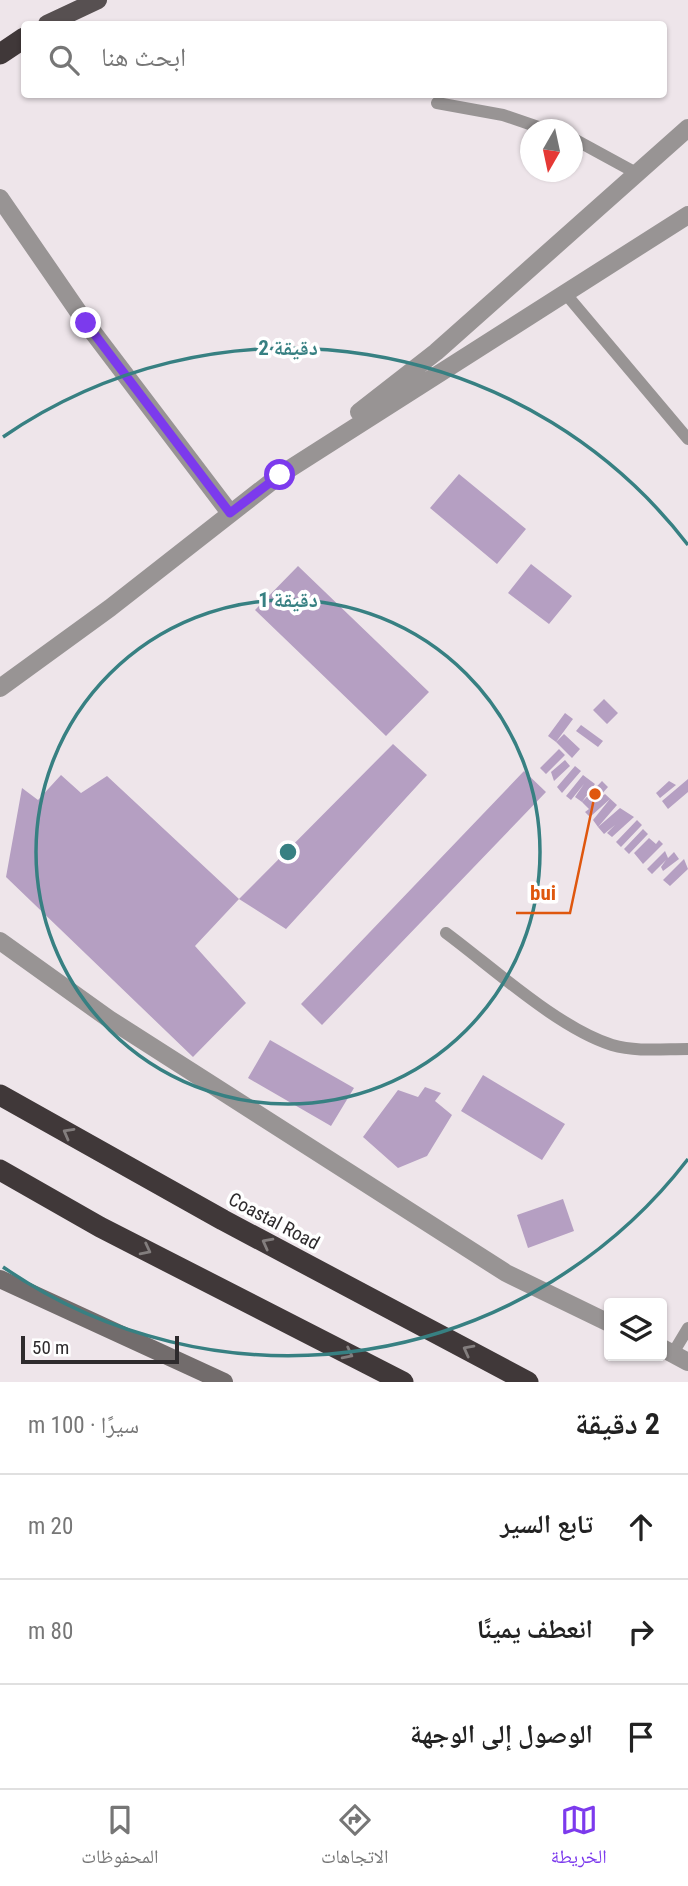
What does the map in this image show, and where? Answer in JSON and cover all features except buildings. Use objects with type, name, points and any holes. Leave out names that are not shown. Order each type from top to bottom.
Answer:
[{"type":"highway","points":[[0,54],[21,38]]},
{"type":"highway","points":[[0,1079],[38,1117]]},
{"type":"highway","name":"Coastal Road","points":[[0,1095],[528,1382]]},
{"type":"highway","points":[[0,1170],[100,1227],[403,1382]]},
{"type":"highway","points":[[0,1188],[100,1227]]},
{"type":"main road","points":[[53,21],[97,0]]},
{"type":"main road","points":[[0,46],[21,37]]},
{"type":"street","points":[[0,688],[110,608],[436,352],[688,128]]},
{"type":"street","points":[[0,198],[86,323],[230,513]]},
{"type":"street","points":[[280,475],[688,215]]},
{"type":"street","points":[[0,941],[108,1019],[506,1273],[604,1321]]},
{"type":"street","points":[[0,1279],[224,1382]]},
{"type":"lane","points":[[437,103],[503,115],[520,121]]},
{"type":"lane","points":[[583,144],[638,174]]},
{"type":"lane","points":[[565,293],[688,439]]},
{"type":"lane","points":[[446,933],[570,1025],[612,1045],[643,1049],[688,1049]]},
{"type":"lane","points":[[674,1354],[688,1328]]},
{"type":"place","name":"bui","points":[[595,794]]},
{"type":"route","points":[[86,323],[230,513],[280,475]]}]
